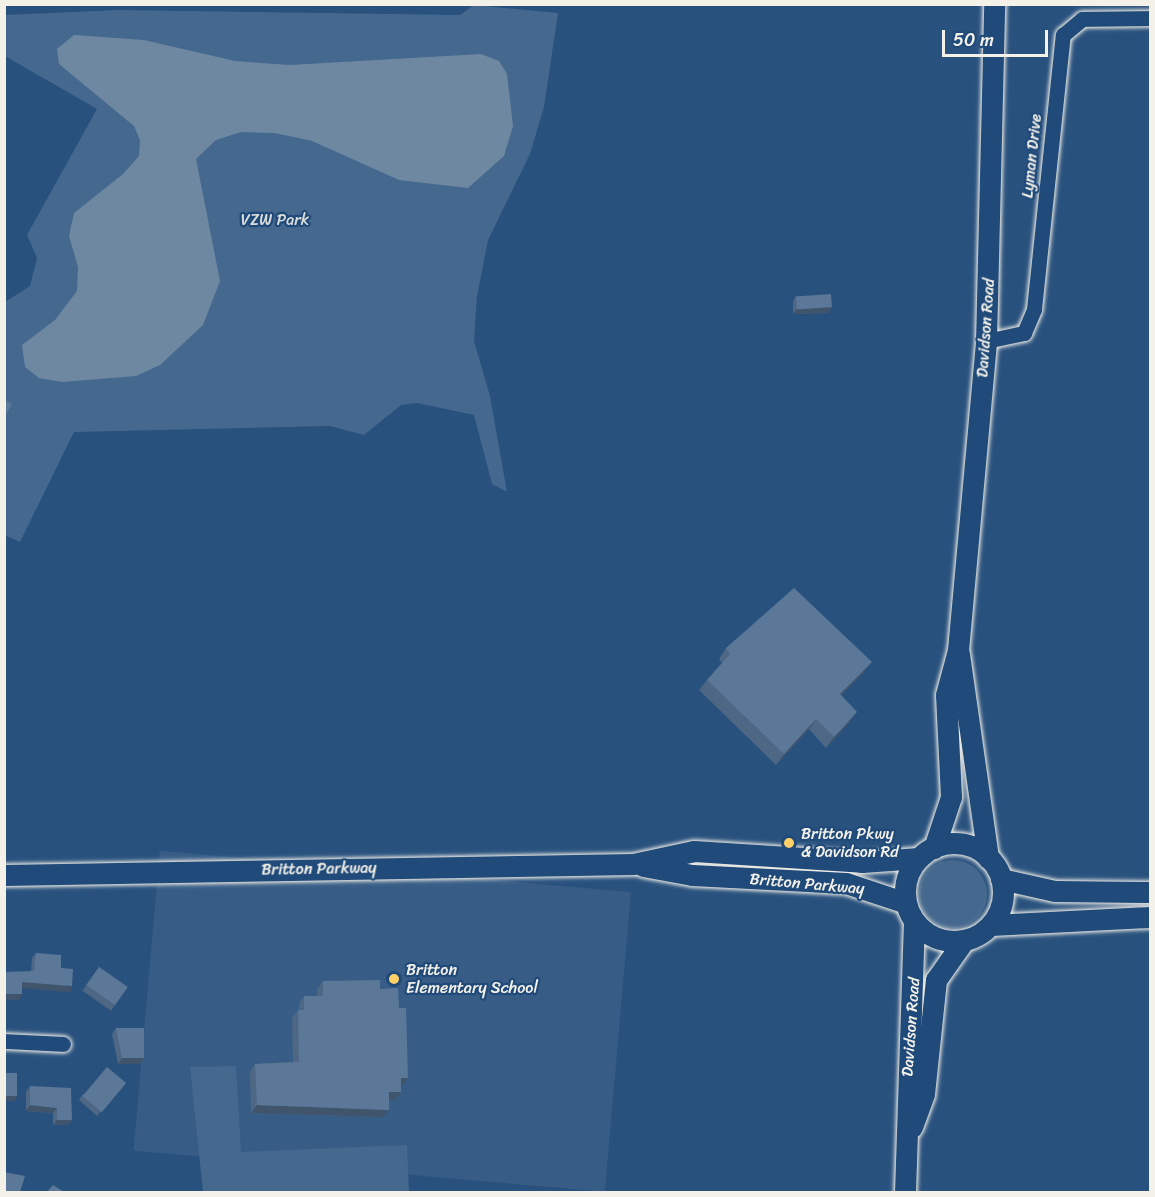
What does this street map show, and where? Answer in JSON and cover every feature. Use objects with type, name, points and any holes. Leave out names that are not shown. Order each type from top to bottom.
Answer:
[{"type":"main road","name":"Davidson Road","points":[[926,853],[951,797],[946,695],[958,650],[986,341],[994,5]]},
{"type":"main road","name":"Davidson Road","points":[[958,650],[988,858]]},
{"type":"main road","points":[[991,925],[1001,903],[1001,879],[988,858],[957,843],[926,853],[909,872],[910,912],[936,938],[964,940],[991,925],[1150,917]]},
{"type":"main road","name":"Britton Parkway","points":[[4,875],[633,864],[694,851],[861,862],[926,853]]},
{"type":"main road","name":"Britton Parkway","points":[[633,864],[692,875],[846,883],[910,912]]},
{"type":"main road","points":[[1001,879],[1055,891],[1150,892]]},
{"type":"main road","name":"Davidson Road","points":[[905,1192],[910,1133],[906,1096],[910,912]]},
{"type":"main road","name":"Davidson Road","points":[[910,1133],[924,1094],[936,980],[964,940]]},
{"type":"street","name":"Lyman Drive","points":[[986,341],[1024,333],[1034,309],[1063,35],[1082,19],[1150,18]]},
{"type":"street","points":[[4,1041],[63,1044]]},
{"type":"shaded area","points":[[74,35],[144,40],[235,61],[290,65],[481,54],[499,61],[507,74],[513,126],[504,156],[468,188],[399,180],[312,141],[275,133],[241,132],[216,140],[196,159],[220,281],[203,325],[160,365],[136,376],[62,382],[39,378],[25,367],[22,345],[55,320],[77,291],[78,267],[69,236],[74,213],[123,174],[139,156],[140,140],[134,126],[59,64],[57,49]]},
{"type":"shaded area","name":"Britton Elementary School","points":[[160,851],[631,892],[605,1192],[134,1151]]},
{"type":"green space","name":"VZW Park","points":[[474,5],[558,13],[544,107],[530,154],[488,240],[477,296],[474,341],[490,396],[507,492],[492,484],[474,415],[417,403],[401,405],[364,435],[330,426],[74,432],[20,542],[5,535],[5,302],[30,286],[37,258],[27,235],[97,109],[5,56],[5,15],[119,10],[460,15]]},
{"type":"green space","points":[[953,860],[966,863],[977,870],[984,881],[987,894],[984,907],[977,918],[966,925],[953,928],[940,925],[929,918],[922,907],[919,894],[922,881],[929,870],[940,863]]},
{"type":"green space","points":[[236,1066],[241,1152],[407,1145],[409,1192],[203,1192],[190,1067]]},
{"type":"building","points":[[831,294],[832,307],[797,309],[796,296]]},
{"type":"building","points":[[4,400],[12,404],[4,418]]},
{"type":"building","points":[[794,588],[872,662],[840,694],[857,712],[834,737],[816,719],[784,754],[707,680],[730,654],[726,648]]},
{"type":"building","points":[[36,953],[61,955],[61,968],[73,969],[72,986],[22,982],[22,994],[4,994],[4,972],[34,971]]},
{"type":"building","points":[[99,967],[128,987],[115,1005],[86,985]]},
{"type":"building","name":"Britton Elementary School","points":[[380,980],[380,989],[398,988],[399,1008],[406,1008],[408,1078],[401,1078],[401,1092],[389,1092],[389,1110],[257,1105],[255,1064],[299,1062],[298,1010],[304,1010],[304,996],[323,996],[323,981]]},
{"type":"building","points":[[116,1028],[144,1028],[144,1058],[122,1058]]},
{"type":"building","points":[[107,1067],[126,1083],[102,1112],[83,1096]]},
{"type":"building","points":[[4,1073],[17,1073],[17,1096],[4,1096]]},
{"type":"building","points":[[30,1086],[71,1088],[72,1120],[57,1120],[57,1108],[30,1105]]},
{"type":"building","points":[[4,1172],[25,1176],[20,1192],[4,1192]]},
{"type":"building","points":[[53,1185],[64,1192],[47,1192]]},
{"type":"place","name":"Britton Pkwy & Davidson Rd","points":[[789,843]]},
{"type":"place","name":"Britton Elementary School","points":[[394,979]]}]
